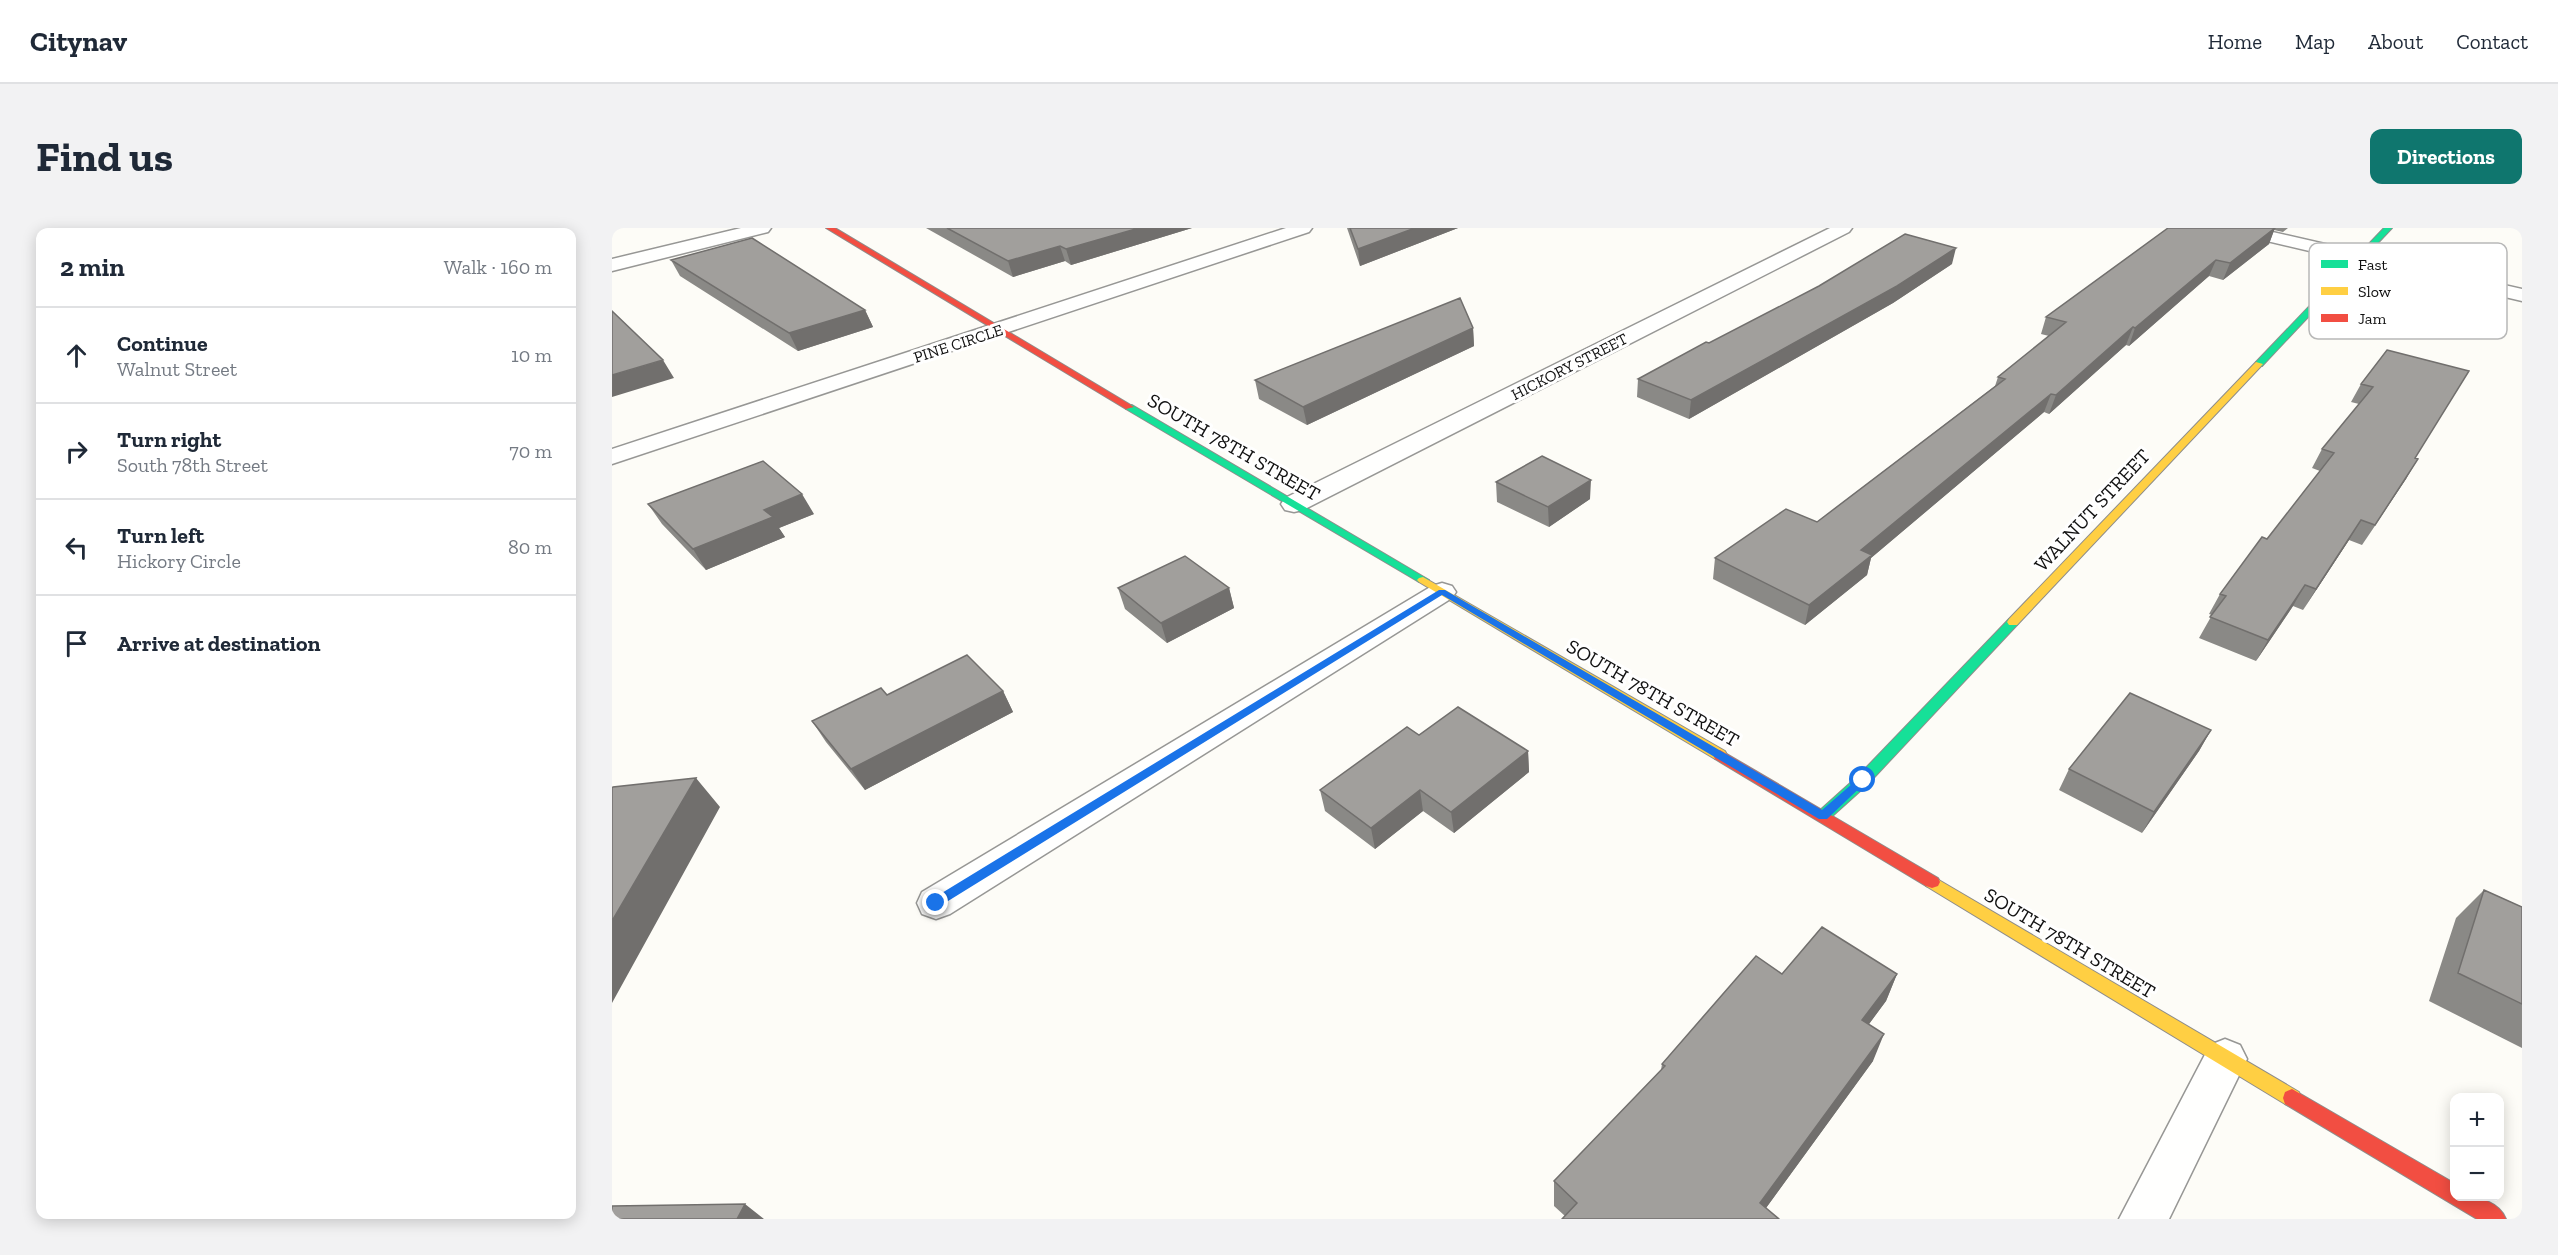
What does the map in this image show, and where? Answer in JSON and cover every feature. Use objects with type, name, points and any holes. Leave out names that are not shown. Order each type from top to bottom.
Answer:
[{"type":"main road","name":"SOUTH 78TH STREET","points":[[830,228],[998,330],[1823,816],[2450,1192]]},
{"type":"main road","name":"WALNUT STREET","points":[[2372,243],[2388,228]]},
{"type":"main road","name":"WALNUT STREET","points":[[1823,816],[1863,780],[2309,309]]},
{"type":"main road","name":"SOUTH 78TH STREET","points":[[2465,1201],[2496,1219]]},
{"type":"street","points":[[612,265],[762,228]]},
{"type":"street","name":"PINE CIRCLE","points":[[612,457],[1303,228]]},
{"type":"street","name":"HICKORY STREET","points":[[1294,504],[1843,228]]},
{"type":"street","points":[[2233,228],[2309,246]]},
{"type":"street","points":[[2507,292],[2522,295]]},
{"type":"street","points":[[936,903],[1442,592]]},
{"type":"street","points":[[2143,1219],[2225,1059]]},
{"type":"building","points":[[947,228],[1139,228],[1066,249],[1060,246],[1008,261]]},
{"type":"building","points":[[1350,228],[1415,228],[1358,249]]},
{"type":"building","points":[[2168,228],[2275,228],[2230,263],[2216,260],[2135,328],[2133,327],[2056,395],[2051,394],[1861,550],[1872,555],[1809,605],[1715,558],[1786,509],[1817,522],[2005,379],[1998,377],[2066,322],[2046,317]]},
{"type":"building","points":[[1905,234],[1956,248],[1897,286],[1691,400],[1638,379],[1706,342],[1709,343],[1819,286]]},
{"type":"building","points":[[752,238],[865,310],[789,333],[671,260]]},
{"type":"building","points":[[1460,298],[1473,328],[1303,407],[1255,380]]},
{"type":"building","points":[[612,311],[663,360],[612,375]]},
{"type":"building","points":[[2387,350],[2469,371],[2415,458],[2418,459],[2375,525],[2361,520],[2316,589],[2305,585],[2268,640],[2210,617],[2226,596],[2220,594],[2262,537],[2267,539],[2334,453],[2322,449],[2373,387],[2361,384]]},
{"type":"building","points":[[1542,456],[1591,480],[1548,507],[1496,482]]},
{"type":"building","points":[[763,461],[802,494],[764,510],[773,517],[693,549],[648,504]]},
{"type":"building","points":[[1185,556],[1229,588],[1161,623],[1118,588]]},
{"type":"building","points":[[967,655],[1003,691],[851,769],[812,721],[881,688],[887,695]]},
{"type":"building","points":[[2130,693],[2211,730],[2154,812],[2069,769]]},
{"type":"building","points":[[1458,707],[1528,751],[1451,812],[1420,790],[1371,828],[1320,790],[1407,727],[1419,735]]},
{"type":"building","points":[[696,778],[612,921],[612,788]]},
{"type":"building","points":[[2484,890],[2522,907],[2522,1004],[2458,973]]},
{"type":"building","points":[[1822,927],[1897,974],[1862,1020],[1884,1034],[1760,1203],[1779,1219],[1562,1219],[1577,1203],[1554,1181],[1665,1066],[1662,1064],[1756,956],[1782,974]]},
{"type":"building","points":[[745,1204],[737,1219],[612,1219],[612,1206]]},
{"type":"traffic: fast","points":[[2374,243],[2388,228]]},
{"type":"traffic: fast","points":[[2259,364],[2309,311]]},
{"type":"traffic: fast","points":[[1129,407],[1423,580]]},
{"type":"traffic: fast","points":[[1823,816],[1863,780],[2013,622]]},
{"type":"traffic: slow","points":[[2013,622],[2259,364]]},
{"type":"traffic: slow","points":[[1423,580],[1720,755]]},
{"type":"traffic: slow","points":[[1932,882],[2292,1098]]},
{"type":"traffic: jam","points":[[830,228],[1129,407]]},
{"type":"traffic: jam","points":[[1720,755],[1932,882]]},
{"type":"traffic: jam","points":[[2292,1098],[2450,1192]]},
{"type":"traffic: jam","points":[[2466,1201],[2496,1219]]},
{"type":"route","points":[[936,903],[1442,592],[1823,816],[1863,780]]}]
